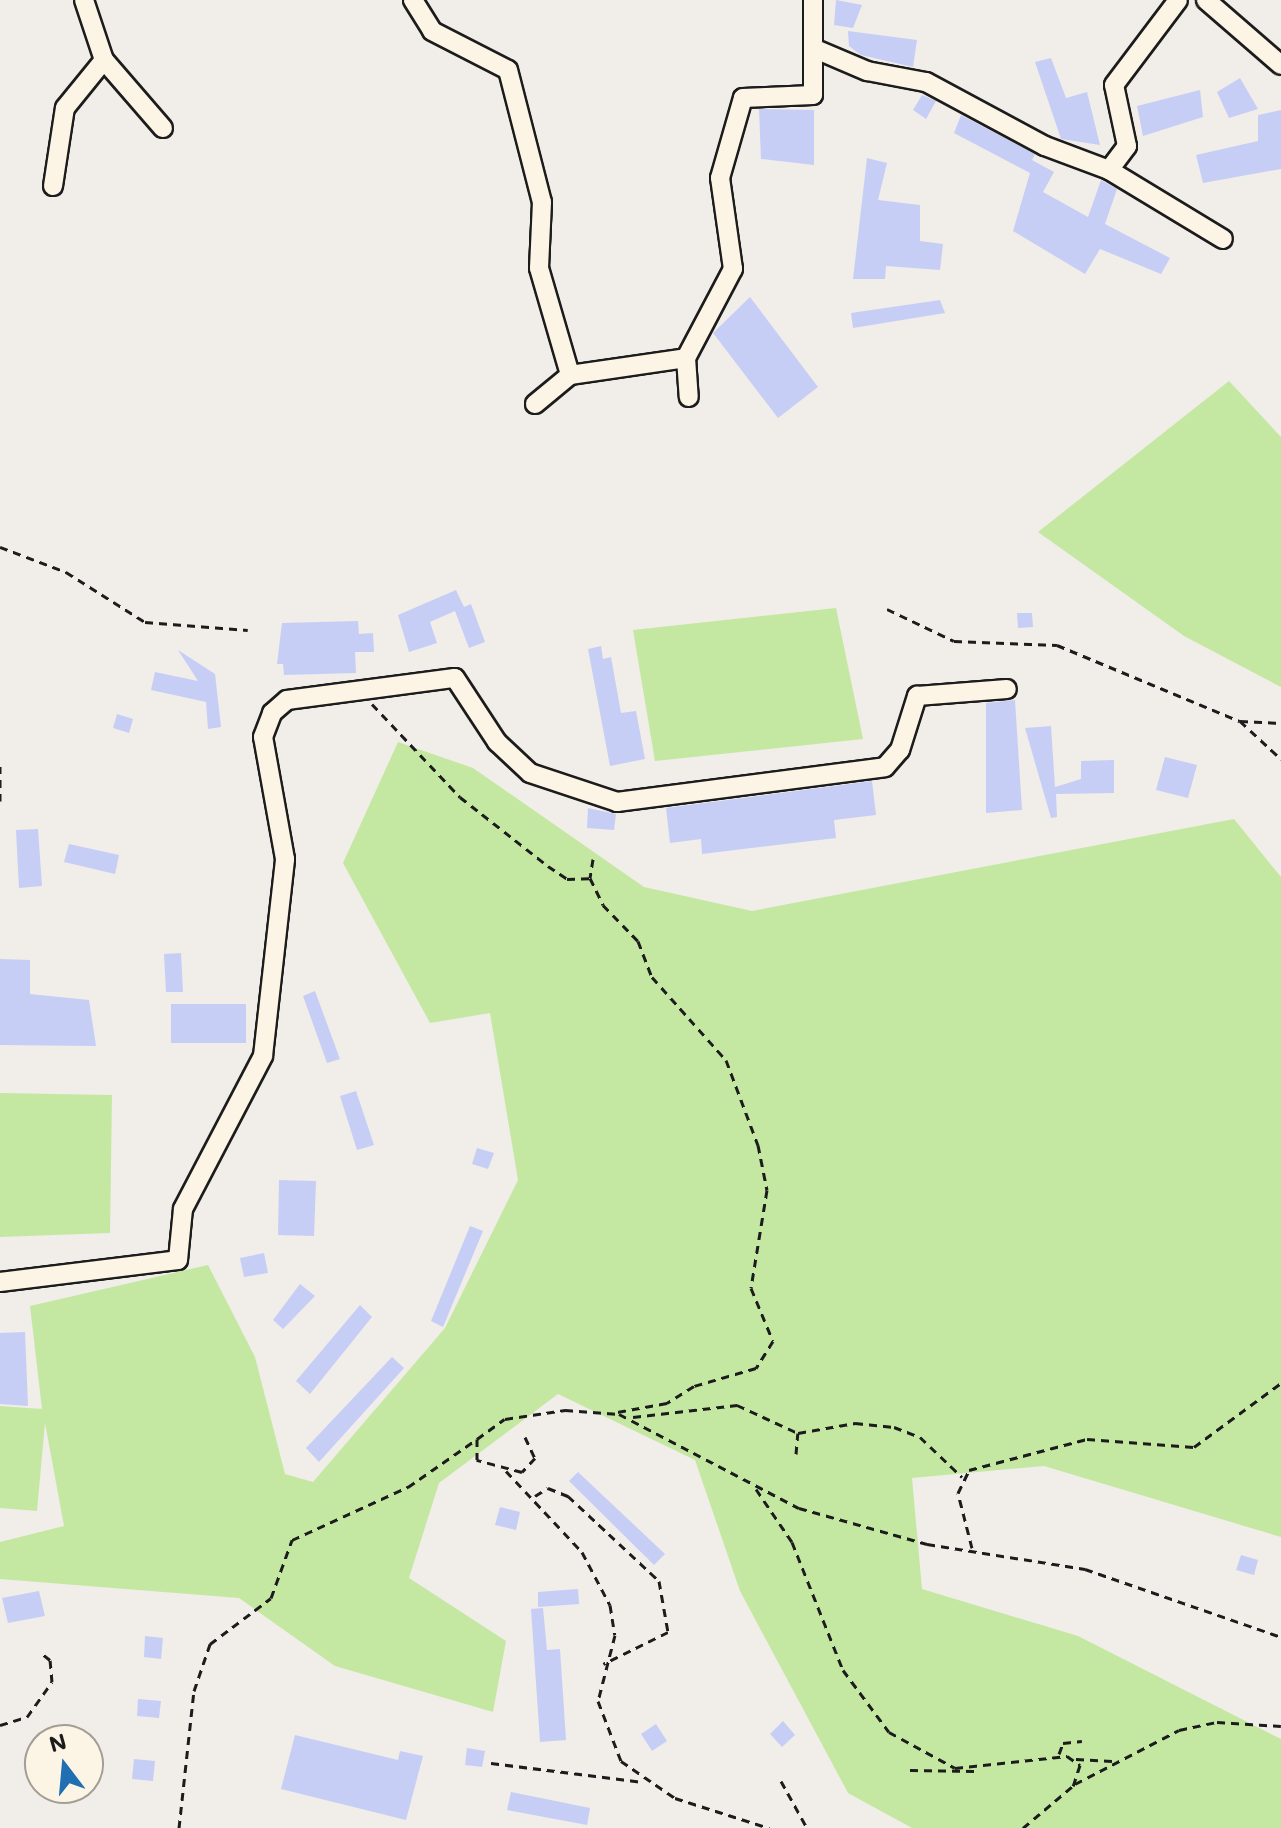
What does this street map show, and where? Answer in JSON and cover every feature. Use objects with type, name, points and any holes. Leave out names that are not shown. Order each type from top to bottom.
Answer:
[{"type":"street","points":[[84,0],[104,60],[163,128]]},
{"type":"street","points":[[413,0],[432,31],[508,70],[542,202],[539,268],[570,375]]},
{"type":"street","points":[[689,397],[686,358],[733,269],[720,178],[743,98],[813,95],[813,0]]},
{"type":"street","points":[[1109,170],[1127,146],[1114,85],[1178,0]]},
{"type":"street","points":[[1206,0],[1281,65]]},
{"type":"street","points":[[813,48],[867,71],[926,82],[1045,146],[1109,170],[1223,239]]},
{"type":"street","points":[[53,186],[65,108],[104,60]]},
{"type":"street","points":[[535,404],[570,375],[686,358]]},
{"type":"street","points":[[0,1282],[178,1260],[183,1209],[263,1056],[285,859],[263,737],[272,713],[287,700],[455,678],[497,742],[530,773],[617,802],[885,767],[900,750],[917,696],[1007,689]]},
{"type":"path","points":[[0,547],[66,572],[145,622],[248,630]]},
{"type":"path","points":[[887,609],[954,641],[1057,645],[1240,721],[1281,723]]},
{"type":"path","points":[[369,696],[382,723],[460,797],[567,879],[590,878]]},
{"type":"path","points":[[1240,721],[1281,759]]},
{"type":"path","points":[[0,766],[0,801]]},
{"type":"path","points":[[179,1828],[194,1691],[210,1644],[271,1598],[292,1540],[408,1487],[477,1439],[521,1415],[612,1413],[667,1403],[765,1360],[772,1333],[751,1288],[767,1190],[726,1060],[652,977],[645,952],[603,905],[590,878],[593,859]]},
{"type":"path","points":[[972,1549],[958,1493],[962,1477],[978,1466],[1087,1439],[1194,1447],[1281,1383]]},
{"type":"path","points":[[629,1418],[737,1405],[798,1433],[855,1423],[909,1431],[962,1477]]},
{"type":"path","points":[[612,1413],[629,1418],[754,1486],[854,1525],[1085,1569],[1281,1637]]},
{"type":"path","points":[[796,1454],[798,1433]]},
{"type":"path","points":[[477,1439],[477,1460],[506,1471],[522,1472],[535,1458],[525,1437]]},
{"type":"path","points":[[506,1471],[535,1496],[582,1552],[610,1605],[615,1635],[603,1664],[601,1715],[621,1761],[643,1782]]},
{"type":"path","points":[[754,1486],[792,1542],[826,1636],[873,1714],[925,1758],[986,1769]]},
{"type":"path","points":[[535,1496],[548,1488],[568,1496],[659,1581],[668,1632],[603,1664]]},
{"type":"path","points":[[0,1725],[27,1717],[52,1682],[50,1660],[40,1652]]},
{"type":"path","points":[[1023,1828],[1073,1786],[1116,1760],[1190,1725],[1281,1726]]},
{"type":"path","points":[[1059,1754],[1063,1743],[1082,1741]]},
{"type":"path","points":[[910,1770],[986,1769],[1059,1754],[1072,1758],[1116,1760]]},
{"type":"path","points":[[1072,1758],[1081,1768],[1073,1786]]},
{"type":"path","points":[[491,1763],[643,1782],[769,1828]]},
{"type":"path","points":[[781,1781],[807,1828]]},
{"type":"green space","points":[[1229,381],[1281,437],[1281,687],[1184,636],[1038,532]]},
{"type":"green space","points":[[836,608],[863,739],[655,761],[633,630]]},
{"type":"green space","points":[[398,742],[473,768],[644,887],[752,911],[1234,819],[1281,877],[1281,1537],[1044,1466],[912,1478],[922,1589],[1078,1636],[1281,1739],[1281,1828],[912,1828],[848,1793],[740,1591],[695,1460],[558,1394],[439,1483],[409,1578],[506,1641],[493,1712],[335,1666],[239,1598],[0,1579],[0,1542],[64,1526],[45,1423],[37,1511],[0,1508],[0,1406],[42,1409],[30,1306],[208,1265],[255,1357],[285,1474],[313,1482],[445,1328],[518,1180],[490,1013],[430,1023],[343,863]]},
{"type":"green space","points":[[0,1093],[112,1095],[110,1233],[0,1237]]},
{"type":"building","points":[[836,0],[862,5],[853,28],[834,25]]},
{"type":"building","points":[[848,31],[917,40],[913,67],[861,55],[849,46]]},
{"type":"building","points":[[1051,58],[1066,98],[1087,92],[1100,145],[1061,139],[1035,62]]},
{"type":"building","points":[[1240,78],[1258,109],[1229,118],[1217,92]]},
{"type":"building","points":[[1200,90],[1203,117],[1143,136],[1137,106]]},
{"type":"building","points":[[922,95],[936,101],[926,119],[913,110]]},
{"type":"building","points":[[759,109],[814,110],[814,165],[761,159]]},
{"type":"building","points":[[1281,110],[1281,169],[1203,183],[1196,155],[1258,141],[1258,115]]},
{"type":"building","points":[[961,115],[1035,154],[1032,160],[1054,172],[1043,192],[1088,217],[1101,180],[1117,189],[1105,224],[1170,258],[1161,274],[1100,249],[1085,274],[1013,231],[1030,173],[954,133]]},
{"type":"building","points":[[867,158],[887,163],[878,200],[920,205],[920,241],[943,244],[940,270],[886,266],[885,279],[853,279]]},
{"type":"building","points":[[750,297],[818,387],[778,418],[713,333]]},
{"type":"building","points":[[940,300],[945,313],[853,328],[851,313]]},
{"type":"building","points":[[456,590],[464,607],[471,604],[485,642],[469,648],[455,611],[430,622],[437,643],[409,652],[398,615]]},
{"type":"building","points":[[1017,613],[1032,613],[1033,627],[1018,628]]},
{"type":"building","points":[[358,621],[359,634],[373,633],[374,652],[355,652],[356,673],[284,675],[283,664],[277,664],[282,623]]},
{"type":"building","points":[[601,646],[603,659],[611,657],[621,713],[636,711],[645,759],[610,766],[588,649]]},
{"type":"building","points":[[178,650],[215,674],[221,727],[208,729],[206,702],[151,690],[155,672],[198,681]]},
{"type":"building","points":[[1015,700],[1022,810],[986,813],[986,703]]},
{"type":"building","points":[[117,714],[133,719],[129,733],[113,728]]},
{"type":"building","points":[[1051,726],[1055,787],[1081,779],[1081,761],[1114,760],[1114,793],[1056,794],[1057,817],[1051,818],[1025,728]]},
{"type":"building","points":[[1165,757],[1197,765],[1188,798],[1156,790]]},
{"type":"building","points":[[872,781],[876,815],[834,820],[836,838],[702,854],[701,839],[670,843],[666,808]]},
{"type":"building","points":[[588,808],[616,814],[614,830],[587,828]]},
{"type":"building","points":[[38,829],[42,886],[19,888],[16,830]]},
{"type":"building","points":[[69,844],[119,855],[115,874],[64,862]]},
{"type":"building","points":[[181,953],[183,992],[166,992],[164,954]]},
{"type":"building","points":[[0,959],[30,960],[30,994],[89,1000],[96,1046],[0,1045]]},
{"type":"building","points":[[315,991],[340,1059],[327,1063],[303,996]]},
{"type":"building","points":[[171,1004],[246,1004],[246,1043],[171,1043]]},
{"type":"building","points":[[356,1091],[374,1145],[357,1150],[340,1096]]},
{"type":"building","points":[[477,1148],[494,1153],[488,1169],[472,1164]]},
{"type":"building","points":[[279,1180],[316,1181],[314,1236],[278,1235]]},
{"type":"building","points":[[470,1226],[483,1231],[443,1327],[431,1321]]},
{"type":"building","points":[[264,1253],[268,1273],[244,1277],[240,1258]]},
{"type":"building","points":[[300,1284],[315,1296],[283,1329],[273,1320]]},
{"type":"building","points":[[360,1305],[372,1317],[310,1394],[296,1381]]},
{"type":"building","points":[[25,1332],[28,1406],[0,1404],[0,1333]]},
{"type":"building","points":[[392,1357],[404,1368],[319,1462],[306,1448]]},
{"type":"building","points":[[578,1472],[665,1554],[654,1565],[569,1481]]},
{"type":"building","points":[[500,1507],[520,1512],[516,1530],[495,1525]]},
{"type":"building","points":[[1241,1555],[1258,1560],[1254,1575],[1236,1570]]},
{"type":"building","points":[[578,1589],[579,1604],[538,1607],[538,1592]]},
{"type":"building","points":[[39,1591],[45,1616],[8,1623],[2,1598]]},
{"type":"building","points":[[543,1608],[547,1650],[560,1649],[566,1740],[540,1742],[531,1609]]},
{"type":"building","points":[[145,1636],[163,1638],[161,1659],[144,1657]]},
{"type":"building","points":[[138,1699],[161,1701],[159,1718],[137,1716]]},
{"type":"building","points":[[783,1721],[795,1735],[782,1747],[770,1734]]},
{"type":"building","points":[[656,1724],[667,1741],[652,1751],[641,1734]]},
{"type":"building","points":[[295,1735],[398,1760],[400,1751],[423,1756],[406,1820],[281,1789]]},
{"type":"building","points":[[467,1748],[485,1751],[482,1767],[465,1765]]},
{"type":"building","points":[[134,1759],[155,1761],[153,1781],[132,1779]]},
{"type":"building","points":[[511,1792],[590,1808],[587,1825],[507,1810]]}]
